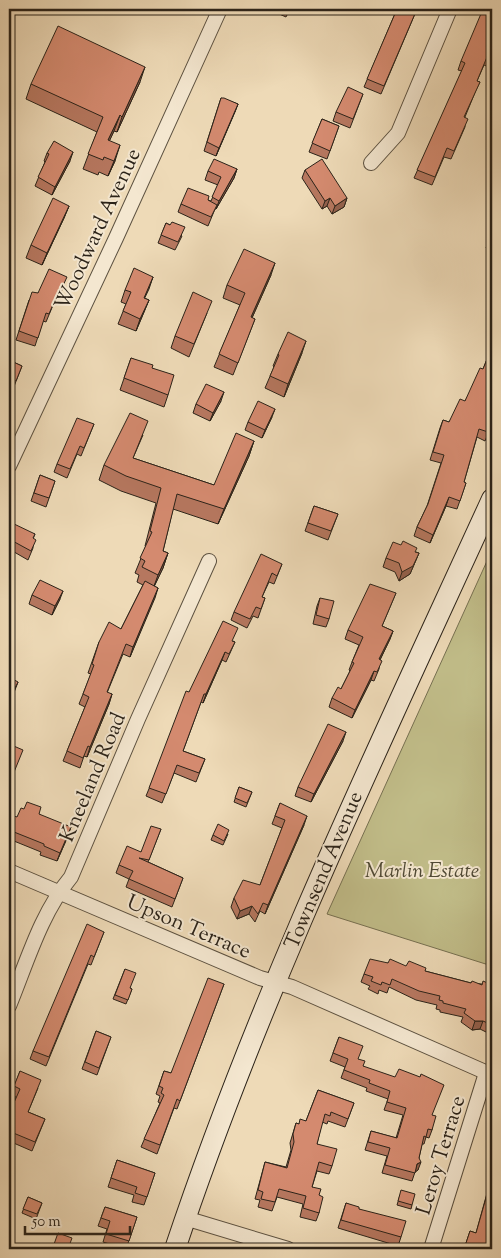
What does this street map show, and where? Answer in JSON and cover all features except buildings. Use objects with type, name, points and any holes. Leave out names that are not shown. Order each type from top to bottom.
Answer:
[{"type":"main road","name":"Townsend Avenue","points":[[175,1249],[185,1218],[276,982],[364,776],[492,499]]},
{"type":"street","name":"Woodward Avenue","points":[[9,466],[120,230],[220,9]]},
{"type":"street","points":[[371,163],[398,133],[450,9]]},
{"type":"street","name":"Kneeland Road","points":[[9,1006],[48,911],[59,892],[71,877],[138,718],[209,562]]},
{"type":"street","name":"Upson Terrace","points":[[9,871],[260,978],[292,987],[489,1074]]},
{"type":"street","name":"Leroy Terrace","points":[[432,1249],[489,1074]]},
{"type":"street","points":[[185,1218],[288,1249]]},
{"type":"green space","name":"Marlin Estate","points":[[492,550],[492,966],[327,914]]}]
